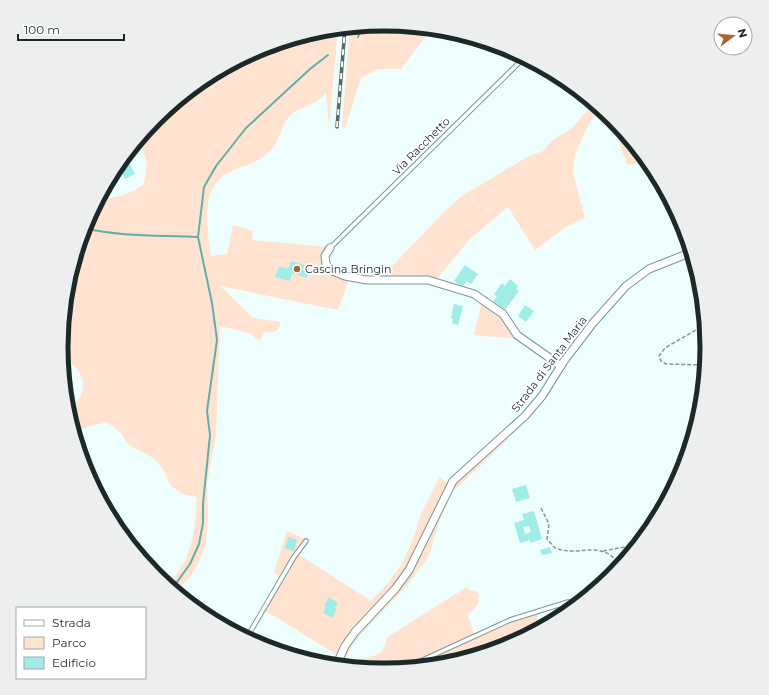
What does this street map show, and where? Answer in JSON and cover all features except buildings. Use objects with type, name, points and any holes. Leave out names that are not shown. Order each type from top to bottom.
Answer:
[{"type":"street","points":[[330,248],[325,257],[326,264],[330,270],[345,276],[367,280],[428,280],[474,294],[504,314],[517,335],[561,366]]},
{"type":"street","name":"Strada di Santa Maria","points":[[339,660],[345,646],[355,632],[396,588],[409,570],[424,543],[451,482],[523,419],[542,396],[561,366],[602,313],[632,281],[653,267],[686,254]]},
{"type":"lane","name":"Via Racchetto","points":[[330,248],[521,62]]},
{"type":"lane","points":[[249,633],[294,557],[306,541]]},
{"type":"lane","points":[[419,662],[513,619],[568,602],[573,602]]},
{"type":"path","points":[[700,327],[665,348],[659,356],[661,361],[666,364],[700,365]]},
{"type":"path","points":[[541,508],[548,521],[547,539],[555,548],[603,551],[631,546]]},
{"type":"path","points":[[603,551],[612,556],[617,562]]},
{"type":"green space","points":[[384,31],[427,34],[401,69],[378,69],[361,78],[345,128],[342,127],[349,33]]},
{"type":"green space","points":[[337,35],[329,126],[326,93],[317,101],[291,115],[285,122],[273,148],[265,156],[221,177],[214,186],[210,196],[207,220],[211,256],[227,254],[233,225],[253,231],[252,240],[329,247],[323,262],[349,279],[338,310],[220,286],[253,318],[280,322],[280,325],[275,331],[264,332],[260,341],[249,333],[220,326],[216,434],[207,482],[208,515],[206,543],[198,564],[190,577],[179,588],[171,580],[182,565],[191,544],[197,497],[182,494],[170,485],[164,471],[155,459],[129,445],[120,432],[107,422],[79,429],[74,406],[83,390],[83,383],[77,369],[69,361],[69,327],[74,286],[92,226],[106,198],[129,193],[144,184],[147,164],[144,153],[140,147],[161,124],[192,96],[226,73],[263,55],[283,48],[323,37]]},
{"type":"green space","points":[[590,107],[597,114],[591,120],[575,154],[573,173],[585,218],[566,227],[535,250],[508,207],[469,240],[436,280],[381,278],[447,209],[462,196],[527,157],[543,151],[553,140],[571,129]]},
{"type":"green space","points":[[616,132],[642,163],[627,165]]},
{"type":"green space","points":[[482,301],[497,312],[518,339],[474,335]]},
{"type":"green space","points":[[508,437],[508,439],[455,490],[453,487],[440,519],[431,550],[426,560],[406,587],[360,635],[350,649],[345,661],[340,661],[346,648],[415,564],[452,485],[472,466]]},
{"type":"green space","points":[[440,477],[448,483],[411,564],[339,656],[264,610],[298,554],[371,601],[388,583],[402,564],[422,512]]},
{"type":"green space","points":[[287,531],[305,539],[280,578],[274,572]]},
{"type":"green space","points":[[467,587],[471,591],[476,591],[479,595],[478,604],[468,615],[474,634],[414,662],[384,664],[348,661],[376,655],[383,650],[389,636]]},
{"type":"green space","points":[[538,614],[537,621],[532,627],[506,640],[466,653],[428,661],[512,621]]},
{"type":"waterway","points":[[358,37],[360,32]]},
{"type":"waterway","points":[[175,584],[190,564],[199,544],[203,523],[203,504],[210,435],[207,411],[217,340],[212,303],[198,237],[204,187],[216,166],[246,128],[310,69],[328,55]]},
{"type":"waterway","points":[[91,229],[126,234],[198,237]]},
{"type":"railway","points":[[337,127],[345,34]]},
{"type":"place","name":"Cascina Bringin","points":[[297,269]]}]
